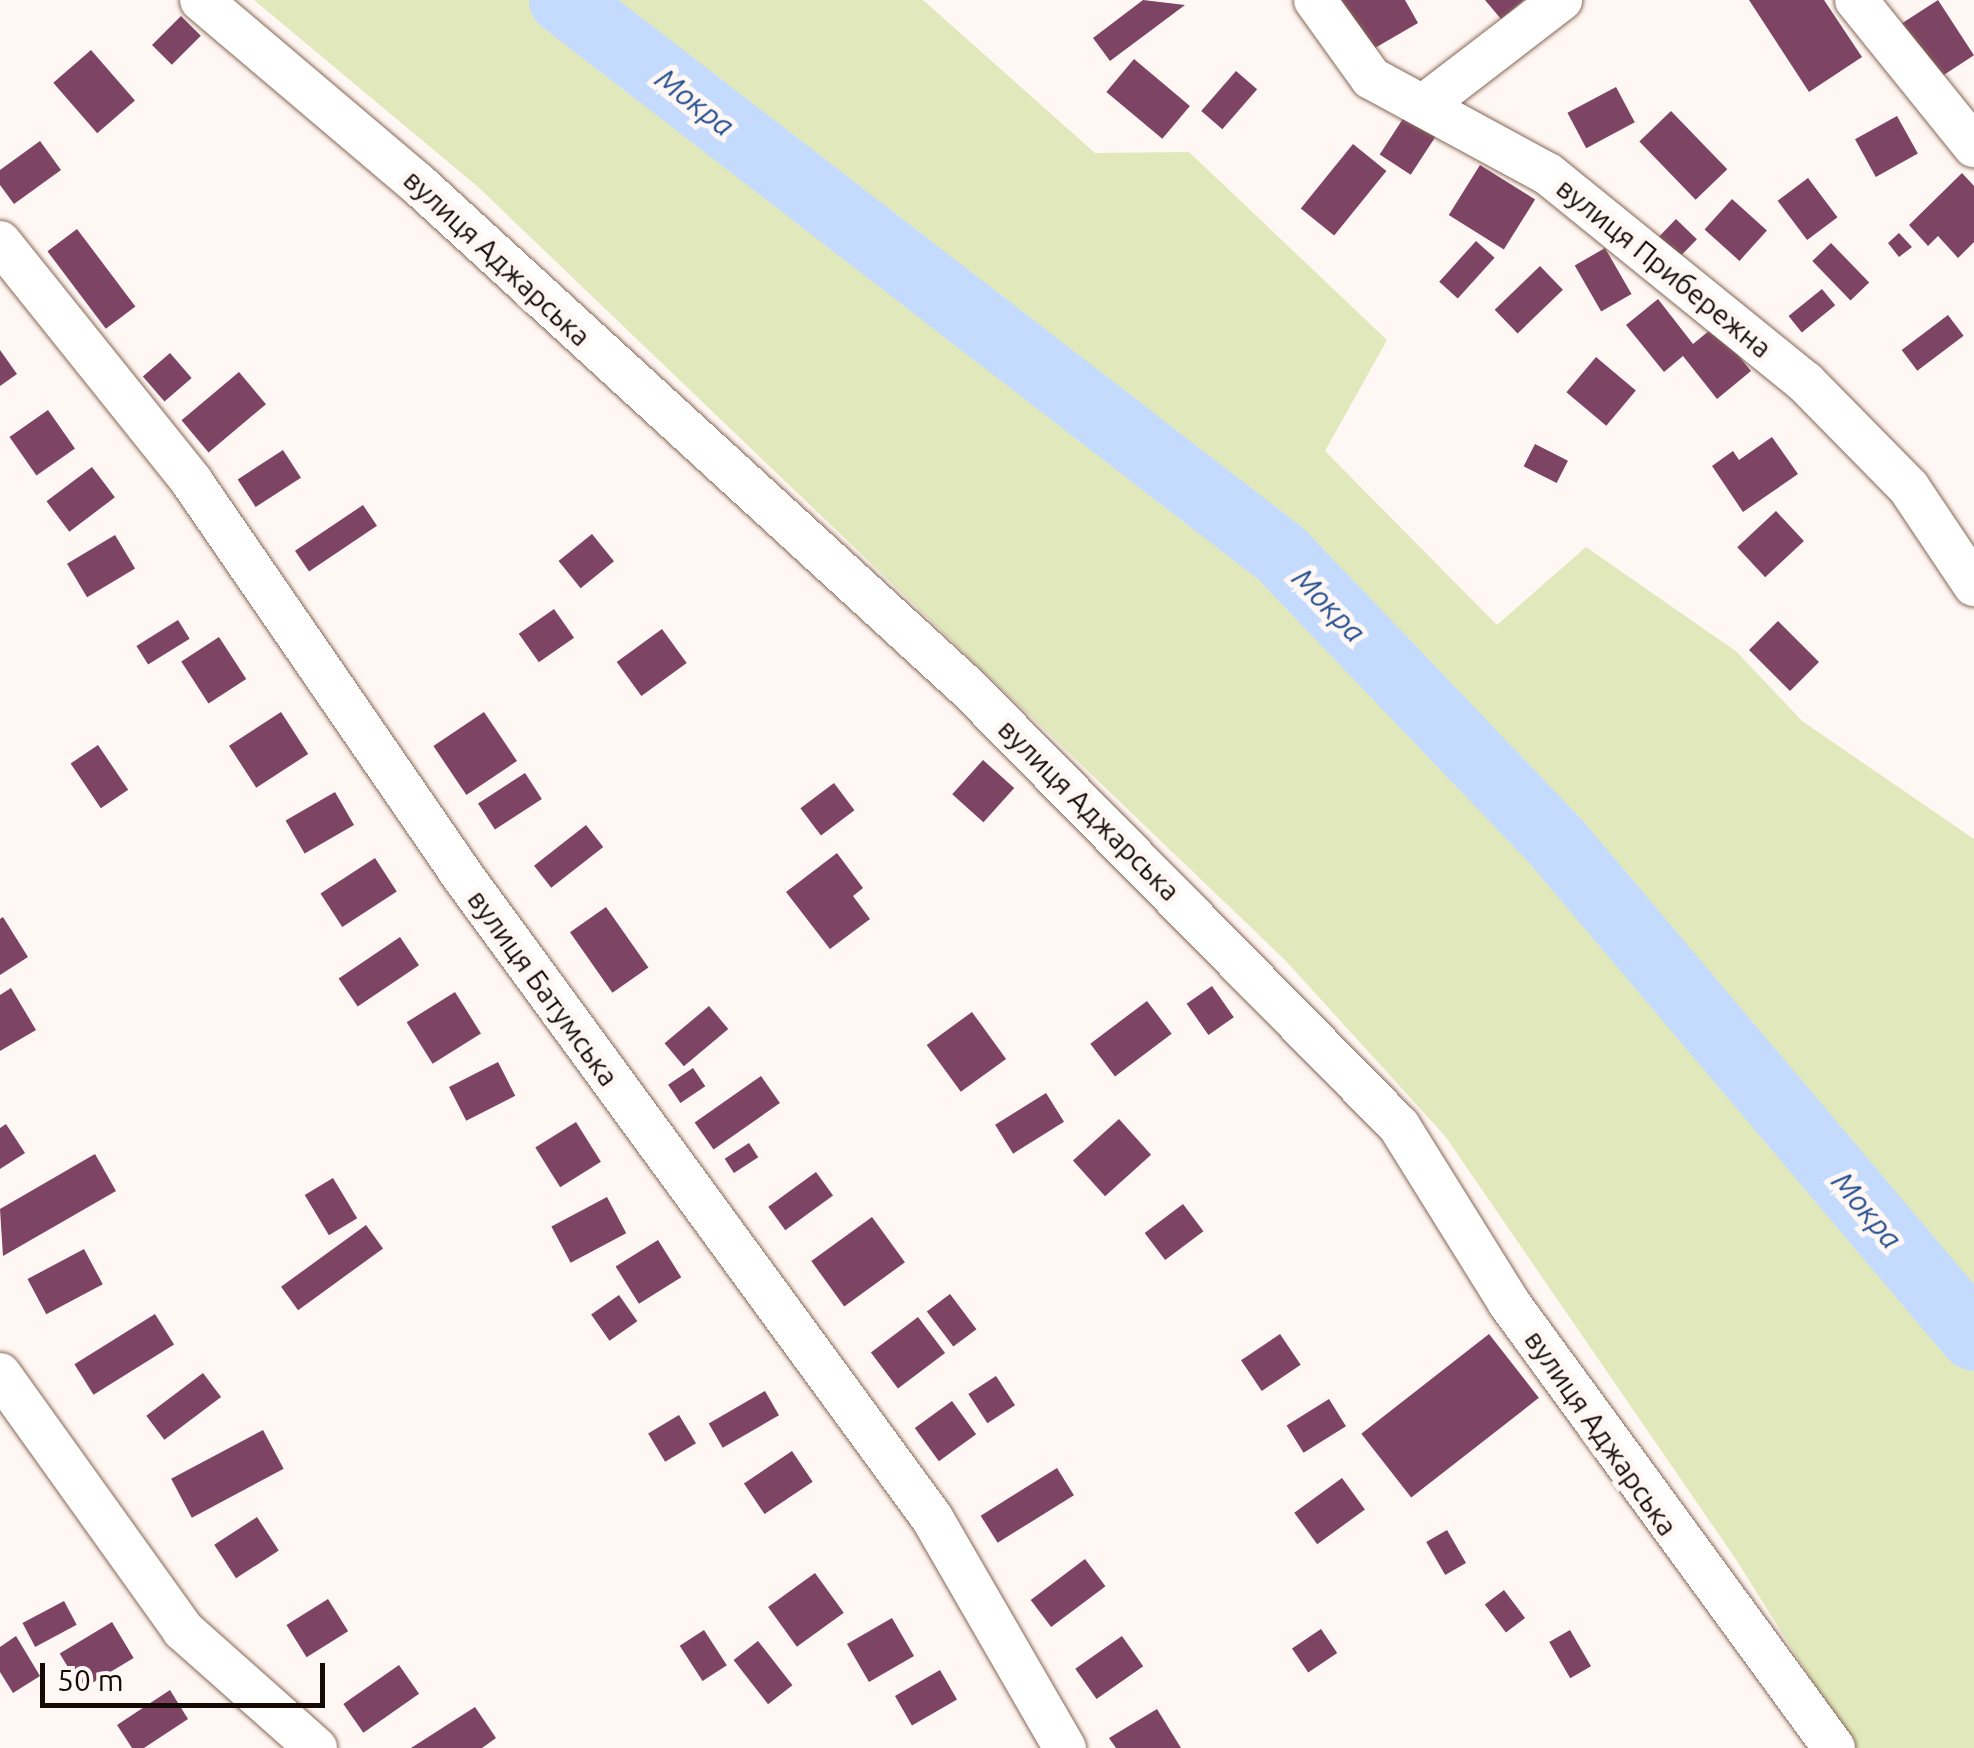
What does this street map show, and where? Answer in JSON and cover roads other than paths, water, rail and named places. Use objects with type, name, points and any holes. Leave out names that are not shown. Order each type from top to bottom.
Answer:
[{"type":"street","name":"вулиця Аджарська","points":[[202,0],[417,182],[969,689],[1398,1126],[1519,1318],[1834,1748]]},
{"type":"street","name":"вулиця Прибережна","points":[[1314,0],[1371,78],[1548,174],[1805,382],[1909,488],[1974,585]]},
{"type":"street","points":[[1424,106],[1561,0]]},
{"type":"street","points":[[1856,0],[1974,146]]},
{"type":"street","name":"вулиця Батумська","points":[[0,242],[192,482],[458,871],[932,1518],[1066,1748]]},
{"type":"street","points":[[0,1374],[183,1630],[316,1748]]},
{"type":"waterway","name":"Мокра","points":[[563,0],[1281,554],[1557,843],[1974,1337]]}]
